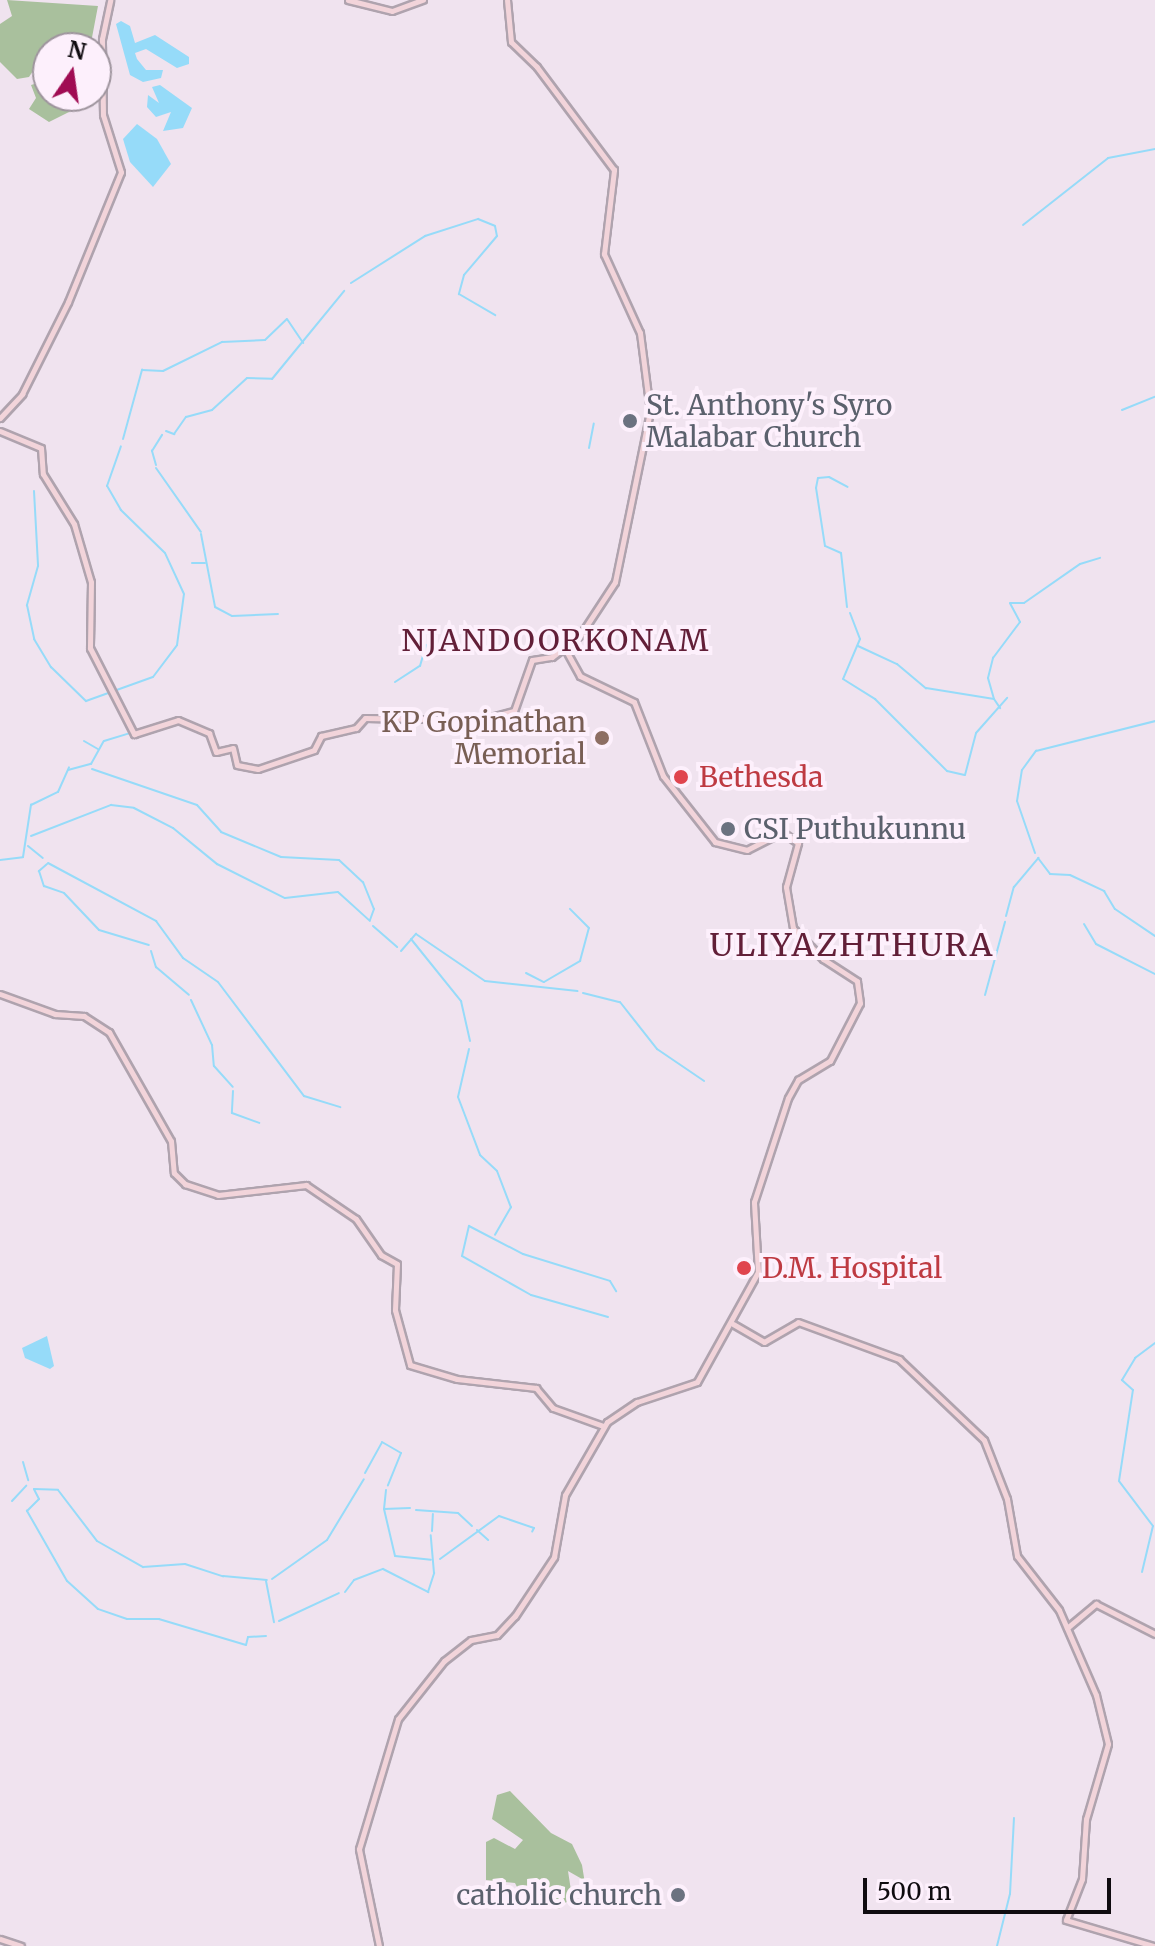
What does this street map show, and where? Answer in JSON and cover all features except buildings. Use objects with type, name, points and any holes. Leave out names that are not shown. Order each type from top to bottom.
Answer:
[{"type":"main road","points":[[0,418],[22,394],[68,302],[121,172],[103,115],[102,39],[110,0]]},
{"type":"main road","points":[[348,0],[392,11],[423,0]]},
{"type":"main road","points":[[0,431],[39,445],[46,479],[74,524],[92,589],[87,638],[134,734],[178,720],[209,733],[216,752],[234,750],[240,767],[272,768],[314,750],[325,734],[356,728],[365,718],[452,721],[511,713],[529,682],[532,660],[565,649],[592,622],[615,582],[650,411],[640,333],[604,254],[617,187],[614,170],[537,67],[511,42],[507,0]]},
{"type":"main road","points":[[379,1946],[359,1849],[398,1719],[444,1661],[471,1640],[497,1635],[515,1616],[554,1557],[565,1495],[603,1426],[637,1402],[693,1385],[733,1324],[760,1264],[754,1202],[788,1098],[798,1080],[830,1061],[861,996],[857,981],[793,928],[786,887],[798,843],[782,832],[747,850],[715,842],[663,776],[634,702],[580,676],[565,649]]},
{"type":"main road","points":[[0,994],[55,1014],[84,1016],[109,1032],[171,1141],[174,1173],[185,1184],[218,1195],[306,1185],[356,1219],[381,1255],[397,1264],[397,1323],[414,1368],[536,1388],[553,1408],[603,1426]]},
{"type":"main road","points":[[733,1324],[764,1342],[794,1323],[813,1326],[907,1364],[984,1440],[1007,1499],[1017,1556],[1067,1628],[1096,1695],[1108,1750],[1086,1819],[1082,1879],[1066,1920],[1153,1946]]},
{"type":"main road","points":[[1067,1628],[1096,1604],[1155,1634]]},
{"type":"main road","points":[[0,1939],[21,1946]]},
{"type":"green space","points":[[7,0],[98,6],[93,32],[32,32],[32,72],[29,77],[17,79],[0,62],[0,24],[12,16]]},
{"type":"green space","points":[[34,112],[69,112],[49,122]]},
{"type":"green space","points":[[510,1791],[551,1833],[572,1844],[582,1865],[586,1890],[580,1892],[582,1879],[568,1871],[572,1897],[559,1909],[521,1895],[515,1883],[486,1880],[486,1842],[494,1838],[515,1849],[523,1840],[492,1819],[497,1795]]},
{"type":"water","points":[[121,21],[130,26],[135,43],[155,35],[189,57],[189,64],[177,68],[146,49],[135,53],[137,59],[146,70],[163,70],[161,78],[143,82],[130,75],[116,24]]},
{"type":"water","points":[[160,85],[192,108],[183,128],[163,131],[171,112],[156,117],[147,107],[148,95],[159,103],[152,87]]},
{"type":"water","points":[[137,124],[157,139],[171,164],[153,187],[130,162],[123,139]]},
{"type":"water","points":[[47,1336],[54,1366],[50,1369],[25,1358],[22,1348]]},
{"type":"waterway","points":[[1023,225],[1108,158],[1155,149]]},
{"type":"waterway","points":[[351,283],[425,236],[478,219],[495,226],[497,236],[464,275],[459,294],[495,315]]},
{"type":"waterway","points":[[166,431],[174,434],[186,417],[212,410],[247,378],[272,379],[344,291]]},
{"type":"waterway","points":[[123,439],[142,370],[163,371],[222,342],[265,340],[287,319],[303,343]]},
{"type":"waterway","points":[[1122,410],[1155,397]]},
{"type":"waterway","points":[[589,448],[594,423]]},
{"type":"waterway","points":[[156,465],[152,451],[162,435]]},
{"type":"waterway","points":[[34,491],[38,566],[27,605],[34,639],[51,667],[86,701],[153,677],[177,645],[184,594],[165,553],[121,510],[107,486],[121,446]]},
{"type":"waterway","points":[[156,468],[201,532]]},
{"type":"waterway","points":[[847,607],[841,553],[825,546],[816,488],[818,478],[829,477],[848,487]]},
{"type":"waterway","points":[[201,534],[215,607],[232,616],[278,614]]},
{"type":"waterway","points":[[994,699],[988,678],[993,658],[1020,622],[1010,603],[1024,603],[1080,564],[1100,558]]},
{"type":"waterway","points":[[192,563],[205,563]]},
{"type":"waterway","points":[[850,613],[860,639],[843,679],[875,699],[947,771],[965,775],[976,733],[1007,698]]},
{"type":"waterway","points":[[395,682],[420,666],[426,645]]},
{"type":"waterway","points":[[858,646],[897,664],[926,688],[994,699],[1000,708]]},
{"type":"waterway","points":[[1035,853],[1017,801],[1022,770],[1036,751],[1155,721]]},
{"type":"waterway","points":[[68,770],[91,764],[104,741],[130,733]]},
{"type":"waterway","points":[[84,741],[98,749]]},
{"type":"waterway","points":[[0,860],[23,857],[31,805],[58,792],[69,767]]},
{"type":"waterway","points":[[92,769],[197,805],[221,832],[281,857],[339,860],[363,882],[374,909],[370,920]]},
{"type":"waterway","points":[[31,836],[111,805],[134,808],[173,828],[217,864],[285,898],[338,892],[370,921]]},
{"type":"waterway","points":[[28,846],[43,858]]},
{"type":"waterway","points":[[1006,916],[1014,887],[1038,858],[1050,874],[1070,875],[1104,891],[1115,909],[1155,936]]},
{"type":"waterway","points":[[48,863],[156,921],[183,958],[218,982],[304,1096],[340,1107]]},
{"type":"waterway","points":[[47,864],[39,871],[44,886],[64,893],[99,930],[149,945]]},
{"type":"waterway","points":[[526,973],[544,982],[580,961],[589,928],[570,909]]},
{"type":"waterway","points":[[985,995],[1005,922]]},
{"type":"waterway","points":[[1084,924],[1096,944],[1155,974]]},
{"type":"waterway","points":[[373,926],[397,947]]},
{"type":"waterway","points":[[401,951],[416,934],[485,981],[577,991]]},
{"type":"waterway","points":[[411,939],[461,1001],[470,1041]]},
{"type":"waterway","points":[[151,951],[156,967],[189,995]]},
{"type":"waterway","points":[[583,993],[620,1002],[657,1049],[704,1081]]},
{"type":"waterway","points":[[191,1000],[212,1045],[214,1066],[233,1087]]},
{"type":"waterway","points":[[469,1049],[458,1097],[480,1155],[497,1171],[511,1207],[495,1235]]},
{"type":"waterway","points":[[233,1091],[232,1113],[259,1123]]},
{"type":"waterway","points":[[608,1317],[531,1295],[462,1256],[469,1226],[523,1254],[610,1281],[616,1291]]},
{"type":"waterway","points":[[1142,1572],[1153,1526],[1119,1481],[1133,1390],[1122,1380],[1135,1358],[1155,1343]]},
{"type":"waterway","points":[[365,1473],[382,1442],[401,1453],[388,1485]]},
{"type":"waterway","points":[[23,1462],[28,1480]]},
{"type":"waterway","points":[[272,1579],[327,1540],[364,1479]]},
{"type":"waterway","points":[[12,1501],[26,1486]]},
{"type":"waterway","points":[[266,1636],[248,1637],[246,1645],[159,1619],[127,1619],[98,1609],[67,1581],[27,1511],[39,1499],[34,1489],[58,1490],[97,1541],[143,1567],[185,1564],[223,1576],[267,1580]]},
{"type":"waterway","points":[[386,1490],[384,1509],[410,1508]]},
{"type":"waterway","points":[[384,1509],[395,1556],[431,1560]]},
{"type":"waterway","points":[[416,1510],[458,1513],[472,1526]]},
{"type":"waterway","points":[[432,1531],[433,1514]]},
{"type":"waterway","points":[[440,1559],[499,1516],[534,1528],[532,1532]]},
{"type":"waterway","points":[[477,1530],[488,1540]]},
{"type":"waterway","points":[[345,1592],[354,1580],[383,1569],[428,1592],[434,1573],[431,1535]]},
{"type":"waterway","points":[[266,1581],[274,1622]]},
{"type":"waterway","points":[[279,1621],[339,1593]]},
{"type":"waterway","points":[[997,1946],[1010,1894],[1014,1818]]},
{"type":"place","name":"St. Anthony's Syro Malabar Church","points":[[630,421]]},
{"type":"place","name":"KP Gopinathan Memorial","points":[[602,738]]},
{"type":"place","name":"Bethesda","points":[[681,777]]},
{"type":"place","name":"CSI Puthukunnu","points":[[728,829]]},
{"type":"place","name":"D.M. Hospital","points":[[744,1268]]},
{"type":"place","name":"catholic church","points":[[678,1895]]},
{"type":"district","name":"NJANDOORKONAM","points":[[556,640]]},
{"type":"district","name":"ULIYAZHTHURA","points":[[852,945]]}]
